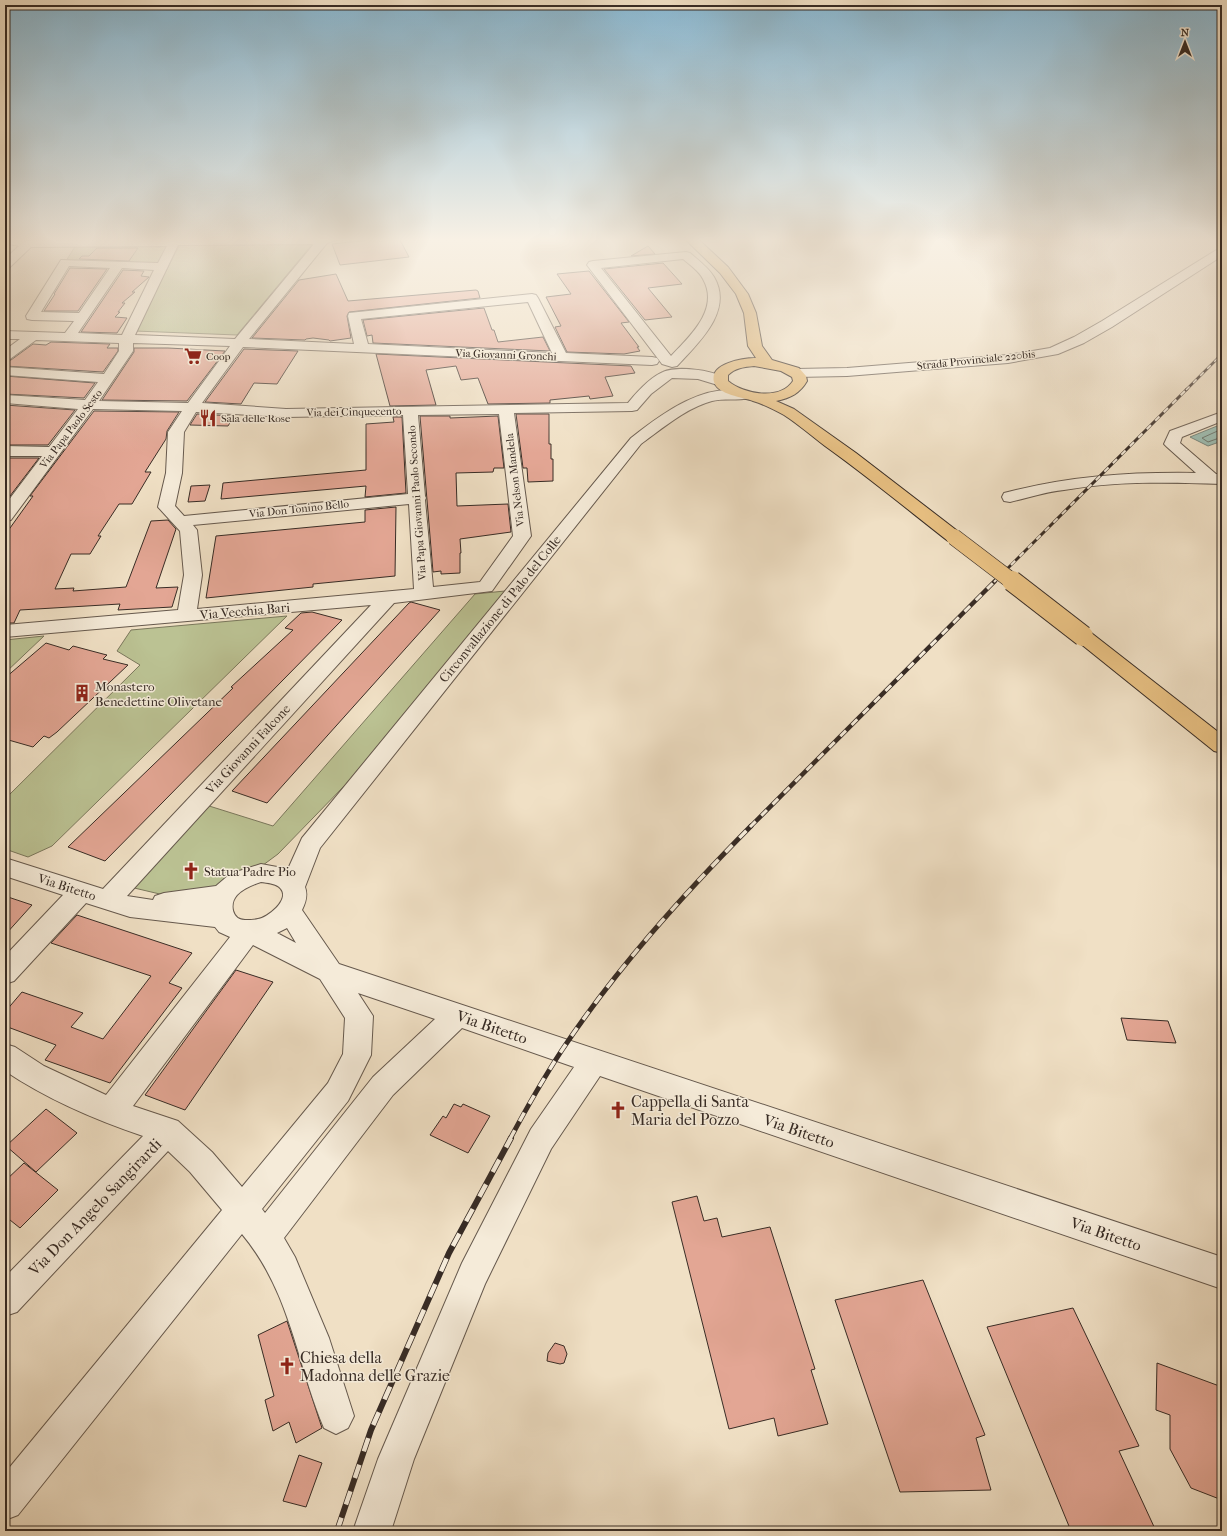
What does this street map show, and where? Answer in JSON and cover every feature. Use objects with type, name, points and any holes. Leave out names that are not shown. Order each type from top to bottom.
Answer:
[{"type":"main road","points":[[749,310],[755,346],[766,362]]},
{"type":"main road","points":[[742,363],[755,346]]},
{"type":"main road","points":[[720,384],[734,365],[742,363],[766,362],[788,368],[798,378],[797,387],[783,395],[771,397],[750,396]]},
{"type":"main road","points":[[783,395],[789,412]]},
{"type":"main road","points":[[750,396],[789,412],[850,456],[1083,636],[1222,746]]},
{"type":"street","points":[[36,310],[32,316],[83,317]]},
{"type":"street","points":[[69,337],[88,310]]},
{"type":"street","name":"Via Papa Paolo Sesto","points":[[8,507],[54,452],[108,379],[126,351],[126,338],[140,310]]},
{"type":"street","points":[[187,616],[193,575],[188,530],[166,507],[174,473],[176,432],[192,407],[239,343],[267,310]]},
{"type":"street","points":[[362,349],[354,316],[416,310]]},
{"type":"street","points":[[538,310],[561,357]]},
{"type":"street","points":[[627,310],[671,368]]},
{"type":"street","points":[[646,391],[671,368],[693,341],[710,316],[712,310]]},
{"type":"street","name":"Strada Provinciale 220bis","points":[[798,378],[847,372],[1008,359],[1053,351],[1079,340],[1130,310]]},
{"type":"street","name":"Via Giovanni Gronchi","points":[[5,335],[126,338],[621,360],[647,368]]},
{"type":"street","points":[[5,356],[33,336]]},
{"type":"street","points":[[646,391],[648,380],[647,368],[671,368],[715,377],[720,384],[750,396]]},
{"type":"street","points":[[5,371],[108,379]]},
{"type":"street","name":"Circonvallazione di Palo del Colle","points":[[310,844],[636,441],[661,422],[691,405],[720,384]]},
{"type":"street","name":"Via dei Cinquecento","points":[[5,399],[90,405],[192,407],[286,413],[410,412],[632,407],[646,391]]},
{"type":"street","name":"Via Nelson Mandela","points":[[486,587],[522,536],[506,410]]},
{"type":"street","name":"Via Papa Giovanni Paolo Secondo","points":[[410,412],[418,498],[424,594]]},
{"type":"street","points":[[1216,478],[1172,444],[1175,434],[1222,416]]},
{"type":"street","points":[[5,451],[54,452]]},
{"type":"street","points":[[1010,497],[1067,484],[1096,480],[1216,478]]},
{"type":"street","name":"Via Don Tonino Bello","points":[[180,521],[418,498]]},
{"type":"street","name":"Via Vecchia Bari","points":[[5,632],[388,598],[486,587]]},
{"type":"street","name":"Via Giovanni Falcone","points":[[119,904],[388,598]]},
{"type":"street","points":[[266,873],[310,844]]},
{"type":"street","points":[[293,886],[283,877],[266,873],[248,876],[236,882],[227,890],[223,907],[228,925],[237,930],[261,930],[273,925],[283,918],[289,911],[294,900],[293,886],[310,844]]},
{"type":"street","name":"Via Bitetto","points":[[5,867],[119,904],[223,907]]},
{"type":"street","points":[[5,973],[82,891]]},
{"type":"street","points":[[5,1502],[338,1092],[357,1055],[359,1016],[289,911]]},
{"type":"street","points":[[111,1112],[249,931]]},
{"type":"street","name":"Via Bitetto","points":[[249,931],[330,972],[1222,1273]]},
{"type":"street","points":[[265,1237],[383,1086],[457,1015]]},
{"type":"street","points":[[5,1056],[34,1075],[111,1112],[168,1131],[201,1162],[265,1237],[284,1268],[312,1338],[336,1416]]},
{"type":"street","points":[[372,1531],[396,1459],[473,1274],[541,1139],[594,1062]]},
{"type":"street","name":"Via Don Angelo Sangirardi","points":[[5,1300],[168,1131]]},
{"type":"green space","points":[[146,310],[258,310],[237,335],[135,331]]},
{"type":"green space","points":[[505,591],[347,783],[278,854],[251,874],[219,890],[164,895],[130,887],[206,805],[273,826],[475,594]]},
{"type":"green space","points":[[287,616],[52,846],[28,857],[5,849],[5,799],[140,665],[117,651],[131,630]]},
{"type":"green space","points":[[44,636],[5,673],[5,640]]},
{"type":"water","points":[[1222,424],[1222,441],[1208,446],[1190,437]]},
{"type":"building","points":[[45,310],[79,310],[78,311],[44,311]]},
{"type":"building","points":[[96,310],[120,310],[118,312],[120,312],[115,317],[127,318],[117,333],[81,332]]},
{"type":"building","points":[[275,310],[371,310],[349,312],[347,316],[351,338],[330,341],[313,338],[305,340],[252,338]]},
{"type":"building","points":[[467,310],[485,310],[498,342],[543,337],[550,351],[373,343],[372,335],[367,336],[363,320]]},
{"type":"building","points":[[553,310],[619,310],[629,322],[621,323],[639,347],[637,347],[640,351],[624,354],[567,352],[555,327],[561,326]]},
{"type":"building","points":[[637,310],[666,310],[672,317],[645,320]]},
{"type":"building","points":[[51,342],[110,344],[107,348],[118,348],[118,351],[103,372],[5,366],[5,361],[11,360],[33,344],[46,345]]},
{"type":"building","points":[[134,348],[225,351],[187,401],[102,400],[134,352]]},
{"type":"building","points":[[244,349],[298,351],[277,384],[254,383],[241,404],[205,402]]},
{"type":"building","points":[[376,354],[631,366],[635,373],[605,377],[613,396],[590,399],[589,396],[550,400],[550,403],[488,404],[478,378],[461,380],[456,366],[426,370],[436,405],[390,406]]},
{"type":"building","points":[[5,376],[95,383],[84,398],[5,394]]},
{"type":"building","points":[[5,405],[75,410],[48,445],[5,445]]},
{"type":"building","points":[[94,411],[179,412],[167,431],[166,439],[145,472],[151,472],[132,504],[119,504],[98,536],[101,536],[90,554],[71,554],[55,589],[74,588],[73,591],[126,587],[151,521],[168,520],[176,529],[156,588],[178,587],[172,607],[118,610],[120,604],[20,610],[14,623],[5,623],[5,535],[33,496],[30,496]]},
{"type":"building","points":[[197,414],[234,416],[228,426],[190,425]]},
{"type":"building","points":[[516,414],[549,414],[549,444],[551,444],[551,459],[553,459],[553,481],[528,482],[527,468],[523,468]]},
{"type":"building","points":[[420,416],[450,416],[450,418],[498,416],[504,468],[494,468],[493,472],[456,473],[457,506],[508,504],[511,532],[460,539],[460,573],[441,574],[441,571],[433,572]]},
{"type":"building","points":[[393,417],[402,417],[406,493],[365,497],[366,486],[221,499],[223,483],[366,470],[366,424],[394,422]]},
{"type":"building","points":[[5,458],[39,458],[10,496],[5,496]]},
{"type":"building","points":[[210,485],[205,501],[188,502],[191,486]]},
{"type":"building","points":[[396,507],[395,576],[313,584],[313,587],[206,598],[216,536],[365,522],[365,510]]},
{"type":"building","points":[[411,602],[440,610],[267,803],[232,791],[409,603]]},
{"type":"building","points":[[312,612],[342,620],[105,861],[68,847],[233,688],[231,687],[293,630],[285,628],[301,613]]},
{"type":"building","name":"Monastero Benedettine Olivetane","points":[[46,643],[69,650],[73,646],[107,655],[103,659],[128,665],[57,732],[49,738],[44,736],[33,747],[5,739],[5,678]]},
{"type":"building","points":[[5,896],[32,905],[5,935]]},
{"type":"building","points":[[77,915],[192,953],[169,983],[182,988],[110,1083],[45,1060],[56,1045],[5,1026],[5,1012],[22,992],[83,1013],[71,1027],[103,1039],[151,976],[51,943]]},
{"type":"building","points":[[236,970],[273,982],[185,1110],[145,1095]]},
{"type":"building","points":[[1121,1018],[1168,1021],[1176,1043],[1127,1040]]},
{"type":"building","points":[[454,1104],[461,1107],[463,1104],[490,1116],[468,1153],[430,1135],[443,1116],[446,1118]]},
{"type":"building","points":[[46,1109],[77,1133],[36,1172],[6,1146]]},
{"type":"building","points":[[24,1163],[58,1190],[20,1228],[5,1216],[5,1181]]},
{"type":"building","points":[[697,1196],[704,1221],[717,1218],[722,1237],[770,1227],[815,1369],[811,1370],[828,1424],[778,1436],[774,1418],[729,1429],[672,1202]]},
{"type":"building","points":[[923,1280],[985,1435],[976,1438],[991,1490],[900,1492],[835,1300]]},
{"type":"building","points":[[1073,1308],[1139,1446],[1119,1451],[1156,1531],[1071,1531],[987,1327]]},
{"type":"building","points":[[287,1321],[322,1428],[296,1443],[289,1422],[273,1431],[265,1400],[274,1396],[258,1335]]},
{"type":"building","points":[[555,1343],[564,1346],[567,1354],[564,1363],[560,1364],[547,1361],[548,1353]]},
{"type":"building","points":[[1157,1363],[1222,1387],[1222,1500],[1191,1488],[1170,1449],[1170,1415],[1156,1410]]},
{"type":"building","points":[[299,1455],[322,1463],[306,1507],[283,1501]]},
{"type":"railway","points":[[995,581],[1222,354]]},
{"type":"railway","points":[[750,827],[995,581]]},
{"type":"railway","points":[[510,1139],[562,1050],[627,962],[675,906],[751,826]]},
{"type":"railway","points":[[337,1531],[371,1430],[449,1253],[511,1138]]},
{"type":"place","name":"Coop","points":[[193,356]]},
{"type":"place","name":"Sala delle Rose","points":[[208,418]]},
{"type":"place","name":"Monastero Benedettine Olivetane","points":[[82,693]]},
{"type":"place","name":"Statua Padre Pio","points":[[191,871]]},
{"type":"place","name":"Cappella di Santa Maria del Pozzo","points":[[618,1110]]},
{"type":"place","name":"Chiesa della Madonna delle Grazie","points":[[287,1366]]}]
